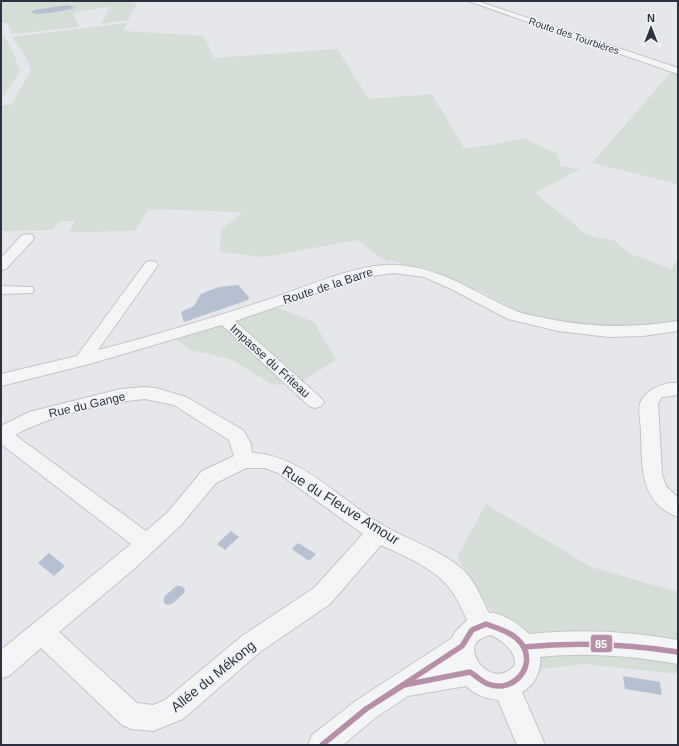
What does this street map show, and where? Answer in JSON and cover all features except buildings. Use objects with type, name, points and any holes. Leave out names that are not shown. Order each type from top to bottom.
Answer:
[{"type":"street","name":"Route des Tourbières","points":[[471,1],[678,71]]},
{"type":"street","points":[[1,266],[27,238]]},
{"type":"street","points":[[83,360],[151,265]]},
{"type":"street","name":"Route de la Barre","points":[[1,380],[83,360],[225,320],[360,274],[380,269],[400,268],[423,272],[454,285],[511,315],[569,329],[614,333],[646,331],[678,326]]},
{"type":"street","points":[[1,290],[27,290]]},
{"type":"street","name":"Impasse du Friteau","points":[[225,320],[315,402]]},
{"type":"street","points":[[678,389],[668,389],[656,393],[649,403],[652,474],[658,490],[673,506],[678,508]]},
{"type":"street","name":"Rue du Gange","points":[[146,544],[1,434],[29,419],[121,395],[156,394],[180,401],[236,435],[241,444],[244,460]]},
{"type":"street","name":"Rue du Fleuve Amour","points":[[1,666],[41,631],[126,562],[174,519],[209,477],[244,460],[266,461],[285,468],[378,532],[424,556],[453,576],[466,592],[482,625]]},
{"type":"street","name":"Allée du Mékong","points":[[41,631],[131,716],[153,718],[174,710],[251,644],[322,596],[378,532]]},
{"type":"street","points":[[482,625],[501,626],[518,638],[524,647],[527,657],[526,667],[522,676],[515,683],[506,687],[486,685],[470,672],[462,655],[462,646],[469,632],[482,625]]},
{"type":"street","points":[[524,647],[560,643],[599,644],[637,646],[678,652]]},
{"type":"street","points":[[322,745],[366,709],[462,646]]},
{"type":"street","points":[[404,685],[470,672]]},
{"type":"street","points":[[506,687],[531,745]]},
{"type":"shaded area","points":[[1,1],[114,1],[137,3],[128,20],[102,24],[108,10],[107,7],[73,13],[79,27],[12,34],[7,22],[1,23]]},
{"type":"shaded area","points":[[127,23],[123,31],[204,36],[214,58],[337,49],[369,99],[432,94],[464,148],[491,145],[523,138],[558,154],[560,166],[580,169],[535,193],[587,235],[615,241],[630,254],[672,269],[678,257],[678,322],[616,329],[573,326],[521,313],[479,290],[391,260],[387,262],[357,240],[264,257],[220,252],[221,230],[243,212],[149,209],[134,231],[69,232],[75,221],[60,221],[53,230],[1,231],[1,106],[11,105],[31,71],[26,57],[12,37]]},
{"type":"shaded area","points":[[1,31],[13,52],[20,71],[1,100]]},
{"type":"shaded area","points":[[672,71],[678,73],[678,184],[592,163]]},
{"type":"shaded area","points":[[278,308],[314,322],[336,360],[296,385],[272,384],[230,359],[190,350],[173,336]]},
{"type":"shaded area","points":[[486,504],[591,567],[678,592],[678,674],[584,664],[541,669],[487,605],[457,557]]},
{"type":"water","points":[[68,5],[75,8],[39,14],[31,12],[34,10]]},
{"type":"water","points":[[238,285],[249,297],[248,300],[184,322],[181,312],[194,306],[201,294],[219,287]]},
{"type":"water","points":[[231,531],[239,537],[225,550],[217,544]]},
{"type":"water","points":[[298,543],[316,554],[309,561],[292,549]]},
{"type":"water","points":[[49,553],[65,566],[54,576],[38,563]]},
{"type":"water","points":[[176,586],[181,586],[185,589],[184,593],[172,604],[167,605],[164,603],[164,597]]},
{"type":"water","points":[[623,676],[660,682],[662,695],[625,689]]},
{"type":"transit line","name":"85","points":[[486,624],[508,632],[521,644],[526,658],[524,671],[517,682],[504,687],[488,684],[470,672],[404,685],[366,709],[462,646],[472,630],[486,624]]},
{"type":"transit line","name":"85","points":[[524,647],[563,644],[601,644],[678,652]]},
{"type":"transit line","name":"85","points":[[322,745],[366,709]]}]
